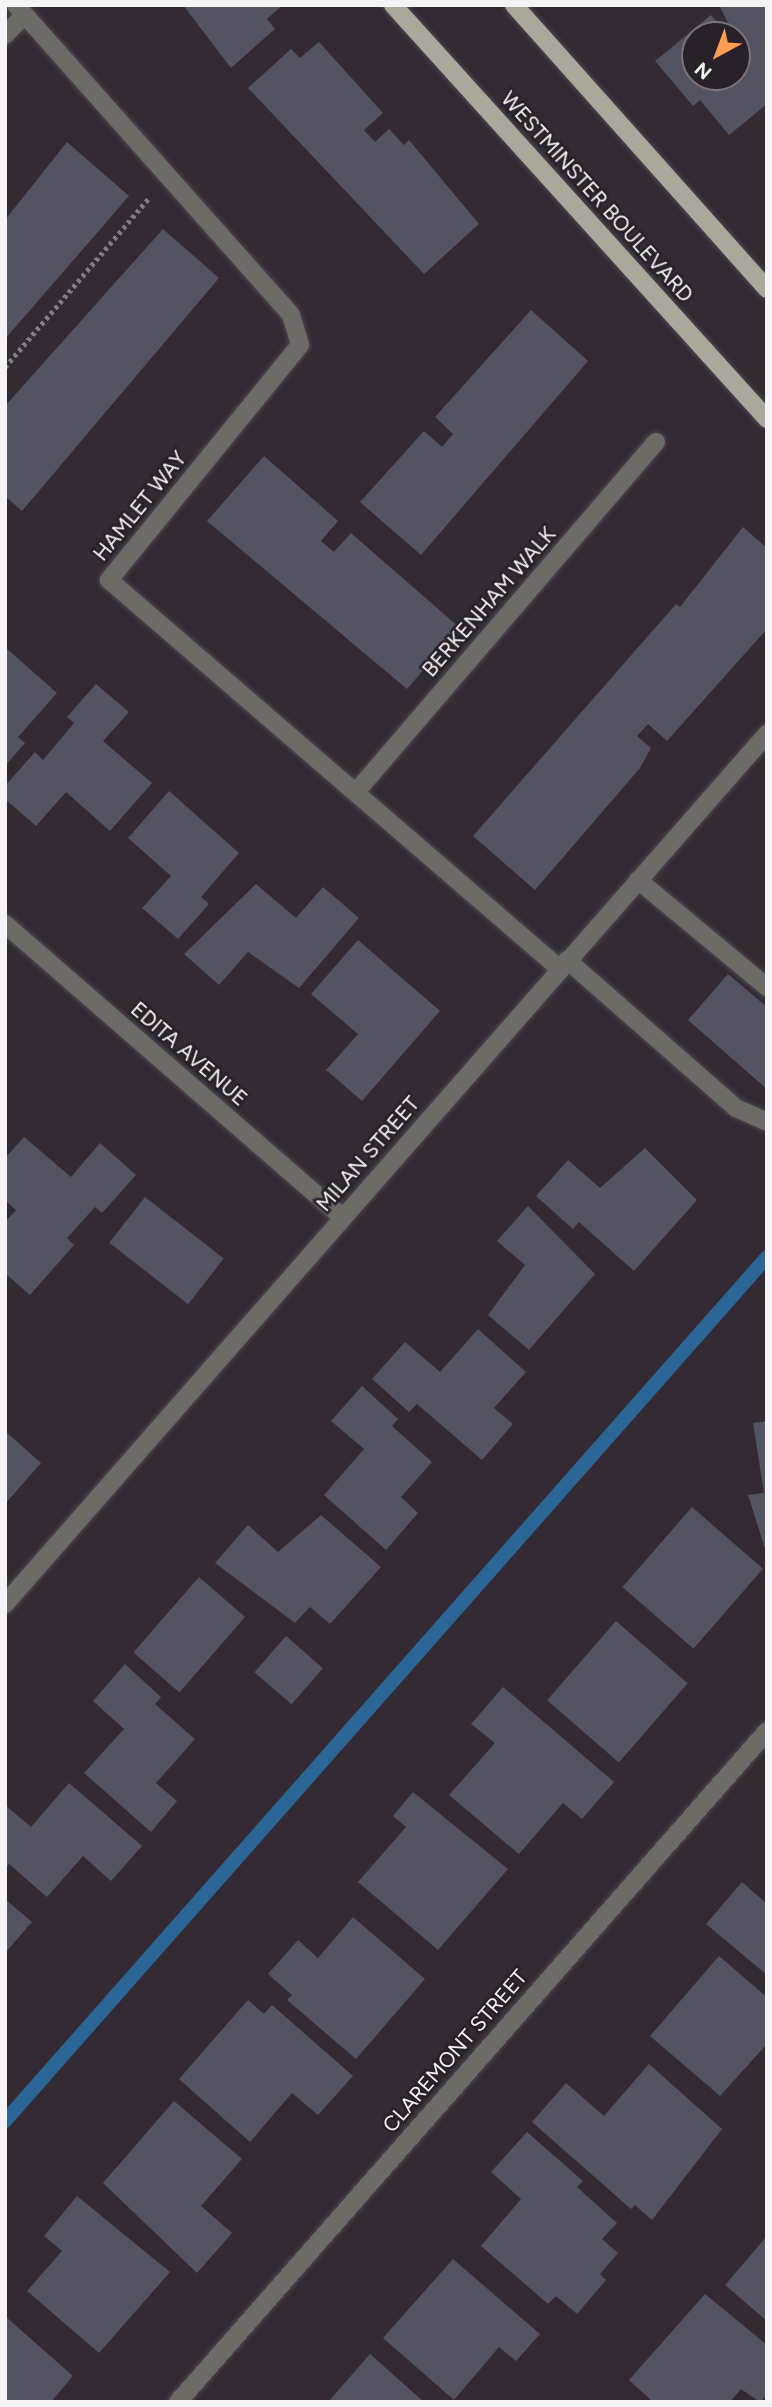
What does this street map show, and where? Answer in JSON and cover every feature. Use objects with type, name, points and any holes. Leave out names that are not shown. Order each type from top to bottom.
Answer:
[{"type":"main road","name":"WESTMINSTER BOULEVARD","points":[[393,5],[767,419]]},
{"type":"main road","points":[[514,5],[767,289]]},
{"type":"street","points":[[5,35],[20,10]]},
{"type":"street","name":"HAMLET WAY","points":[[20,10],[169,174],[291,315],[300,345],[109,580],[356,792],[736,1108],[767,1122]]},
{"type":"street","name":"BERKENHAM WALK","points":[[356,792],[656,442]]},
{"type":"street","name":"MILAN STREET","points":[[5,1604],[767,734]]},
{"type":"street","points":[[638,880],[767,987]]},
{"type":"street","name":"EDITA AVENUE","points":[[5,924],[342,1218]]},
{"type":"street","name":"CLAREMONT STREET","points":[[178,2402],[767,1731]]},
{"type":"path","points":[[5,367],[169,174]]},
{"type":"building","points":[[183,5],[283,5],[267,19],[275,29],[231,68]]},
{"type":"building","points":[[719,5],[767,5],[767,104],[729,135],[700,100],[693,106],[655,61],[681,40],[681,91],[751,91],[751,21],[727,21]]},
{"type":"building","points":[[711,15],[716,21],[704,21]]},
{"type":"building","points":[[319,42],[383,113],[364,130],[375,142],[389,129],[404,145],[409,140],[479,224],[424,274],[248,88],[291,49],[300,58]]},
{"type":"building","points":[[67,142],[129,196],[5,339],[5,220]]},
{"type":"building","points":[[163,229],[219,278],[22,511],[5,496],[5,406]]},
{"type":"building","points":[[531,310],[588,361],[421,555],[360,502],[424,431],[442,447],[453,434],[435,417]]},
{"type":"building","points":[[264,456],[338,521],[321,541],[334,552],[351,533],[460,628],[407,689],[207,521]]},
{"type":"building","points":[[743,527],[767,548],[767,629],[667,741],[648,724],[637,736],[651,748],[640,768],[535,890],[473,836],[676,604],[680,607]]},
{"type":"building","points":[[5,647],[57,693],[18,737],[25,743],[5,766]]},
{"type":"building","points":[[96,684],[129,712],[103,741],[152,783],[110,831],[66,792],[36,826],[5,799],[5,786],[35,752],[43,760],[74,723],[67,717]]},
{"type":"building","points":[[169,791],[239,853],[201,897],[209,904],[178,939],[142,908],[171,876],[128,838]]},
{"type":"building","points":[[256,884],[296,918],[323,887],[359,918],[299,988],[248,952],[219,985],[184,954]]},
{"type":"building","points":[[358,940],[440,1011],[362,1101],[326,1070],[358,1034],[311,994]]},
{"type":"building","points":[[728,974],[767,1007],[767,1089],[688,1020]]},
{"type":"building","points":[[24,1137],[71,1177],[100,1143],[136,1175],[102,1213],[95,1207],[67,1238],[74,1245],[30,1295],[5,1273],[5,1222],[16,1210],[5,1200],[5,1158]]},
{"type":"building","points":[[645,1148],[697,1200],[634,1271],[579,1222],[573,1229],[536,1196],[568,1160],[600,1188]]},
{"type":"building","points":[[145,1197],[224,1259],[188,1304],[109,1243]]},
{"type":"building","points":[[528,1206],[595,1274],[529,1350],[488,1315],[525,1265],[497,1241]]},
{"type":"building","points":[[478,1329],[526,1372],[494,1408],[513,1424],[482,1460],[417,1404],[409,1412],[372,1379],[405,1342],[440,1372]]},
{"type":"building","points":[[362,1386],[398,1419],[392,1426],[432,1462],[401,1497],[418,1513],[386,1550],[324,1495],[364,1449],[331,1421]]},
{"type":"building","points":[[767,1421],[767,1555],[748,1495],[764,1493],[753,1423]]},
{"type":"building","points":[[5,1431],[41,1463],[5,1504]]},
{"type":"building","points":[[692,1507],[763,1569],[693,1649],[622,1587]]},
{"type":"building","points":[[321,1515],[381,1567],[330,1624],[310,1607],[295,1623],[215,1563],[248,1525],[278,1552]]},
{"type":"building","points":[[199,1577],[245,1617],[179,1692],[133,1652]]},
{"type":"building","points":[[616,1621],[688,1683],[619,1763],[547,1700]]},
{"type":"building","points":[[286,1636],[323,1668],[291,1704],[255,1672]]},
{"type":"building","points":[[125,1664],[161,1697],[155,1704],[195,1739],[156,1783],[177,1801],[151,1832],[84,1773],[124,1729],[93,1701]]},
{"type":"building","points":[[503,1687],[614,1782],[582,1819],[563,1803],[519,1854],[449,1795],[495,1743],[471,1724]]},
{"type":"building","points":[[69,1783],[142,1846],[111,1881],[83,1856],[47,1897],[9,1864],[5,1868],[5,1805],[31,1827]]},
{"type":"building","points":[[413,1792],[508,1869],[438,1950],[358,1882],[406,1827],[393,1816]]},
{"type":"building","points":[[742,1882],[767,1904],[767,1975],[706,1924]]},
{"type":"building","points":[[5,1899],[32,1922],[5,1953]]},
{"type":"building","points":[[353,1917],[425,1979],[356,2059],[287,2000],[292,1995],[268,1974],[298,1940],[318,1958]]},
{"type":"building","points":[[719,1956],[767,1997],[767,2044],[720,2096],[650,2036]]},
{"type":"building","points":[[248,2000],[264,2014],[272,2005],[353,2076],[318,2115],[292,2093],[250,2142],[179,2079]]},
{"type":"building","points":[[649,2064],[722,2129],[652,2220],[635,2205],[631,2209],[532,2122],[566,2083],[604,2116]]},
{"type":"building","points":[[174,2101],[242,2159],[201,2206],[232,2233],[197,2273],[103,2183]]},
{"type":"building","points":[[527,2132],[583,2181],[577,2187],[617,2223],[602,2239],[618,2253],[600,2274],[606,2280],[577,2314],[556,2296],[548,2304],[481,2246],[521,2199],[491,2172]]},
{"type":"building","points":[[77,2196],[170,2272],[99,2353],[27,2291],[62,2251],[44,2236]]},
{"type":"building","points":[[767,2236],[767,2321],[725,2285]]},
{"type":"building","points":[[453,2259],[540,2334],[516,2361],[499,2347],[454,2400],[383,2338]]},
{"type":"building","points":[[705,2294],[767,2345],[767,2395],[760,2402],[741,2389],[730,2402],[653,2402],[629,2380]]},
{"type":"building","points":[[5,2316],[73,2376],[51,2402],[5,2402]]},
{"type":"building","points":[[370,2354],[424,2402],[328,2402]]},
{"type":"waterway","points":[[5,2121],[767,1257]]}]
